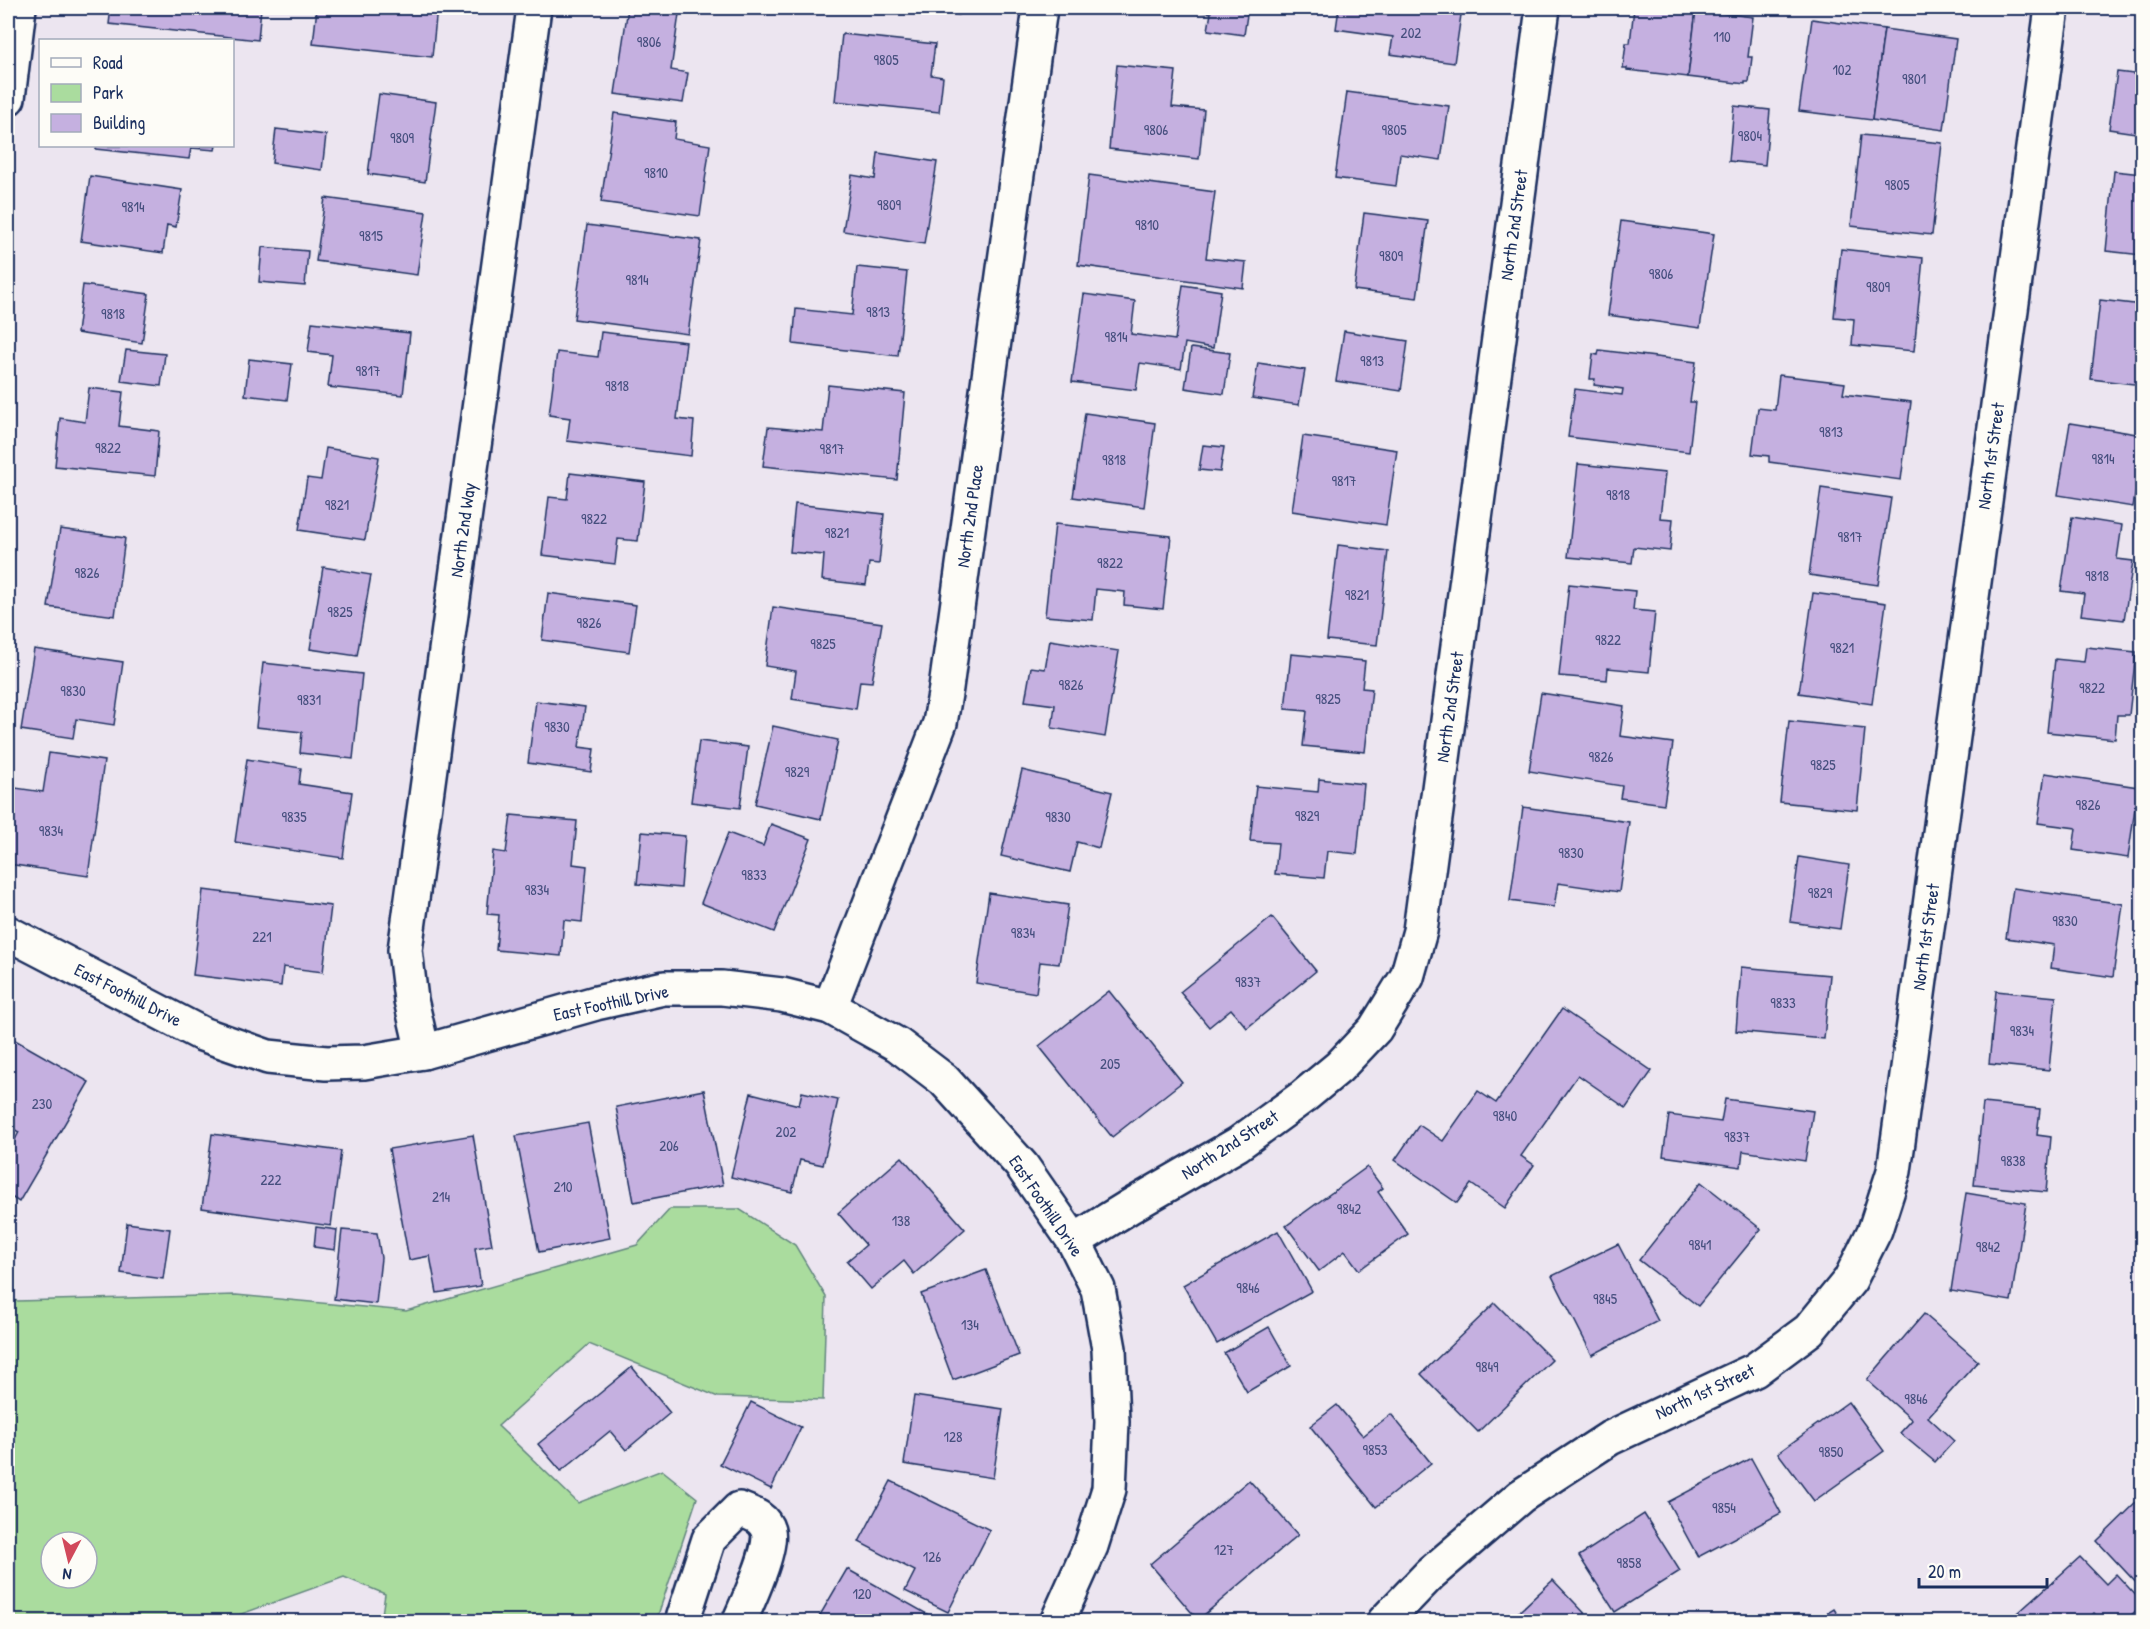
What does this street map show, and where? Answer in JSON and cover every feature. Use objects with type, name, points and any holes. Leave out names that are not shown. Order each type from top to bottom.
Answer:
[{"type":"street","points":[[8,98],[19,8]]},
{"type":"street","name":"North 2nd Way","points":[[423,1052],[411,1000],[405,950],[534,8]]},
{"type":"street","name":"North 2nd Place","points":[[830,1007],[940,723],[1040,8]]},
{"type":"street","name":"North 2nd Street","points":[[1074,1241],[1238,1144],[1304,1096],[1339,1067],[1375,1029],[1407,977],[1420,931],[1543,8]]},
{"type":"street","name":"North 1st Street","points":[[1384,1622],[1430,1574],[1521,1496],[1610,1438],[1755,1371],[1809,1330],[1850,1280],[1875,1230],[1894,1171],[2052,8]]},
{"type":"street","name":"East Foothill Drive","points":[[8,933],[202,1034],[268,1057],[326,1063],[364,1062],[423,1052],[596,1003],[664,988],[722,988],[782,995],[830,1007],[898,1045],[944,1080],[1022,1166],[1074,1241],[1098,1289],[1109,1349],[1112,1422],[1109,1489],[1091,1546],[1057,1622]]},
{"type":"street","points":[[682,1622],[709,1539],[739,1509],[759,1516],[768,1532],[768,1550],[739,1622]]},
{"type":"green space","points":[[670,1209],[739,1209],[795,1245],[826,1297],[823,1400],[718,1397],[589,1344],[498,1426],[578,1503],[662,1470],[697,1498],[656,1621],[381,1621],[385,1594],[344,1577],[222,1621],[8,1621],[8,1297],[17,1301],[236,1295],[406,1311],[637,1245]]},
{"type":"building","points":[[111,8],[261,8],[258,40],[109,24]]},
{"type":"building","points":[[317,8],[437,8],[432,57],[313,44]]},
{"type":"building","points":[[628,8],[679,14],[671,70],[688,73],[683,103],[615,94]]},
{"type":"building","points":[[905,8],[960,8],[959,15]]},
{"type":"building","points":[[1171,8],[1248,8],[1244,35],[1208,30],[1211,13]]},
{"type":"building","points":[[1339,8],[1462,8],[1454,63],[1390,54],[1393,37],[1336,29]]},
{"type":"building","points":[[1634,8],[1696,10],[1688,77],[1623,68],[1626,43],[1630,43]]},
{"type":"building","points":[[1696,10],[1753,17],[1748,57],[1752,57],[1749,82],[1745,84],[1688,77]]},
{"type":"building","points":[[1812,19],[1884,29],[1872,120],[1799,111]]},
{"type":"building","points":[[1884,29],[1956,39],[1944,130],[1872,120]]},
{"type":"building","points":[[842,34],[935,44],[931,75],[943,77],[939,112],[835,101]]},
{"type":"building","points":[[1117,65],[1176,71],[1172,107],[1204,110],[1199,159],[1109,149]]},
{"type":"building","points":[[2117,72],[2142,75],[2142,134],[2109,129]]},
{"type":"building","points":[[1347,92],[1449,106],[1441,160],[1400,154],[1396,186],[1335,178]]},
{"type":"building","points":[[379,94],[436,102],[425,182],[368,174]]},
{"type":"building","points":[[1734,106],[1770,110],[1765,165],[1729,161]]},
{"type":"building","points":[[614,113],[676,122],[674,139],[710,145],[700,216],[601,202]]},
{"type":"building","points":[[276,129],[326,135],[322,170],[272,163]]},
{"type":"building","points":[[1861,135],[1942,143],[1932,235],[1851,226]]},
{"type":"building","points":[[97,147],[216,147],[215,150],[191,148],[189,159],[96,149]]},
{"type":"building","points":[[878,153],[937,162],[924,244],[843,231],[852,175],[875,179]]},
{"type":"building","points":[[2114,171],[2142,174],[2142,255],[2106,251]]},
{"type":"building","points":[[1089,175],[1215,192],[1206,258],[1246,262],[1243,288],[1078,265]]},
{"type":"building","points":[[90,176],[182,190],[176,227],[167,225],[163,253],[81,241]]},
{"type":"building","points":[[325,198],[426,212],[417,275],[316,261]]},
{"type":"building","points":[[1364,213],[1428,221],[1417,298],[1354,290]]},
{"type":"building","points":[[1621,221],[1714,234],[1700,328],[1608,315]]},
{"type":"building","points":[[587,225],[701,240],[688,334],[574,319]]},
{"type":"building","points":[[262,247],[308,251],[305,286],[259,282]]},
{"type":"building","points":[[1841,249],[1923,258],[1914,351],[1852,345],[1854,319],[1834,317]]},
{"type":"building","points":[[857,267],[907,272],[898,356],[793,344],[796,309],[852,315]]},
{"type":"building","points":[[83,285],[149,294],[142,343],[77,333]]},
{"type":"building","points":[[1183,285],[1221,291],[1213,348],[1185,343],[1181,369],[1140,363],[1136,390],[1072,382],[1084,294],[1135,301],[1131,334],[1175,340]]},
{"type":"building","points":[[2100,300],[2142,305],[2142,385],[2091,379]]},
{"type":"building","points":[[312,322],[410,333],[403,395],[328,387],[332,355],[308,352]]},
{"type":"building","points":[[1344,331],[1408,341],[1401,391],[1336,381]]},
{"type":"building","points":[[601,332],[686,342],[677,419],[694,421],[691,456],[567,441],[570,418],[549,415],[557,352],[598,357]]},
{"type":"building","points":[[1191,348],[1230,353],[1224,394],[1185,388]]},
{"type":"building","points":[[126,350],[165,354],[161,386],[121,381]]},
{"type":"building","points":[[1599,350],[1696,362],[1690,402],[1695,402],[1689,452],[1568,437],[1575,389],[1622,395],[1623,389],[1594,385],[1595,379],[1590,379],[1593,354],[1598,355]]},
{"type":"building","points":[[249,359],[292,364],[287,400],[245,395]]},
{"type":"building","points":[[1258,363],[1305,370],[1299,405],[1252,398]]},
{"type":"building","points":[[1779,375],[1845,383],[1843,394],[1911,402],[1901,480],[1769,462],[1769,456],[1752,454],[1758,408],[1775,410]]},
{"type":"building","points":[[828,385],[905,393],[897,480],[763,466],[768,427],[823,432]]},
{"type":"building","points":[[89,388],[123,392],[119,426],[159,431],[155,476],[55,466],[60,418],[85,422]]},
{"type":"building","points":[[1085,413],[1155,423],[1144,507],[1073,497]]},
{"type":"building","points":[[2070,423],[2142,435],[2142,485],[2137,484],[2133,507],[2058,495]]},
{"type":"building","points":[[1303,436],[1397,450],[1386,525],[1292,511]]},
{"type":"building","points":[[1203,445],[1224,447],[1220,472],[1199,470]]},
{"type":"building","points":[[326,448],[379,457],[365,540],[299,530],[307,478],[321,480]]},
{"type":"building","points":[[1578,464],[1665,473],[1660,518],[1673,519],[1670,551],[1634,547],[1632,563],[1568,557]]},
{"type":"building","points":[[570,473],[645,482],[638,541],[618,539],[615,564],[542,555],[549,497],[567,499]]},
{"type":"building","points":[[1821,488],[1891,498],[1878,585],[1809,575]]},
{"type":"building","points":[[795,504],[884,514],[879,564],[869,563],[866,585],[822,580],[824,555],[790,552]]},
{"type":"building","points":[[2072,517],[2122,525],[2117,559],[2133,561],[2124,620],[2081,615],[2084,594],[2061,591]]},
{"type":"building","points":[[1055,524],[1171,536],[1163,609],[1124,605],[1125,592],[1096,589],[1093,620],[1045,616]]},
{"type":"building","points":[[60,529],[125,538],[115,616],[48,607]]},
{"type":"building","points":[[1338,545],[1388,551],[1377,645],[1327,640]]},
{"type":"building","points":[[323,567],[371,575],[357,656],[310,649]]},
{"type":"building","points":[[1569,584],[1635,591],[1633,610],[1655,612],[1649,672],[1608,668],[1607,680],[1559,676]]},
{"type":"building","points":[[548,593],[636,605],[629,652],[542,640]]},
{"type":"building","points":[[1813,593],[1886,603],[1872,704],[1799,693]]},
{"type":"building","points":[[773,607],[882,623],[872,682],[860,681],[856,709],[792,699],[796,671],[765,666]]},
{"type":"building","points":[[1050,640],[1119,651],[1105,737],[1052,728],[1055,705],[1025,701],[1031,667],[1045,669]]},
{"type":"building","points":[[2086,647],[2136,652],[2129,715],[2117,715],[2115,739],[2047,732],[2055,659],[2084,662]]},
{"type":"building","points":[[34,649],[123,662],[114,725],[76,719],[73,738],[21,730]]},
{"type":"building","points":[[1291,654],[1365,661],[1362,688],[1372,689],[1365,752],[1303,746],[1307,711],[1285,709]]},
{"type":"building","points":[[263,663],[362,674],[353,759],[300,753],[302,732],[256,727]]},
{"type":"building","points":[[1541,693],[1624,706],[1620,736],[1673,743],[1664,804],[1620,798],[1622,786],[1529,771]]},
{"type":"building","points":[[536,701],[585,707],[579,747],[594,749],[591,772],[528,763]]},
{"type":"building","points":[[1789,721],[1865,729],[1857,810],[1780,802]]},
{"type":"building","points":[[773,726],[838,740],[821,819],[755,804]]},
{"type":"building","points":[[699,741],[748,747],[740,808],[691,802]]},
{"type":"building","points":[[49,753],[104,761],[88,876],[8,864],[9,787],[43,792]]},
{"type":"building","points":[[247,759],[301,768],[299,784],[352,792],[343,858],[235,842]]},
{"type":"building","points":[[1022,770],[1112,792],[1099,848],[1077,842],[1070,872],[1001,856]]},
{"type":"building","points":[[2045,773],[2138,787],[2128,858],[2073,850],[2076,828],[2038,823]]},
{"type":"building","points":[[1319,779],[1364,784],[1357,854],[1327,851],[1324,878],[1275,874],[1278,843],[1250,841],[1256,786],[1318,792]]},
{"type":"building","points":[[1523,807],[1629,822],[1619,892],[1558,883],[1554,907],[1510,901]]},
{"type":"building","points":[[511,815],[577,821],[573,864],[587,866],[582,922],[564,920],[561,956],[496,950],[499,915],[487,914],[493,851],[506,853]]},
{"type":"building","points":[[771,824],[811,839],[774,932],[701,903],[728,833],[763,846]]},
{"type":"building","points":[[642,832],[685,836],[681,888],[637,884]]},
{"type":"building","points":[[1799,857],[1849,865],[1840,929],[1790,922]]},
{"type":"building","points":[[2013,888],[2123,904],[2113,977],[2051,968],[2054,945],[2006,938]]},
{"type":"building","points":[[203,890],[331,906],[323,972],[283,967],[281,986],[193,975]]},
{"type":"building","points":[[989,893],[1068,905],[1059,964],[1040,962],[1036,993],[976,983]]},
{"type":"building","points":[[1272,917],[1316,971],[1247,1028],[1231,1009],[1209,1027],[1180,992]]},
{"type":"building","points":[[1741,967],[1830,975],[1824,1039],[1736,1031]]},
{"type":"building","points":[[1109,991],[1182,1082],[1112,1137],[1039,1046]]},
{"type":"building","points":[[1996,991],[2056,997],[2049,1070],[1989,1064]]},
{"type":"building","points":[[1562,1009],[1652,1071],[1626,1108],[1578,1075],[1521,1156],[1534,1165],[1505,1208],[1471,1184],[1457,1203],[1395,1160],[1419,1125],[1443,1141],[1478,1091],[1496,1103]]},
{"type":"building","points":[[8,1036],[89,1082],[19,1202],[8,1195],[8,1153],[19,1132],[8,1126]]},
{"type":"building","points":[[704,1090],[723,1185],[634,1202],[616,1107]]},
{"type":"building","points":[[802,1092],[838,1100],[823,1165],[800,1160],[792,1192],[731,1177],[751,1093],[799,1105]]},
{"type":"building","points":[[1725,1099],[1813,1111],[1805,1161],[1743,1151],[1741,1167],[1663,1156],[1669,1115],[1721,1122]]},
{"type":"building","points":[[1983,1103],[2040,1109],[2037,1135],[2051,1137],[2046,1192],[1974,1185]]},
{"type":"building","points":[[588,1123],[610,1238],[539,1252],[516,1136]]},
{"type":"building","points":[[212,1134],[341,1151],[331,1226],[202,1208]]},
{"type":"building","points":[[473,1135],[492,1245],[475,1248],[481,1286],[437,1293],[430,1256],[409,1260],[389,1149]]},
{"type":"building","points":[[902,1157],[965,1229],[914,1274],[904,1261],[871,1289],[847,1261],[866,1245],[838,1213]]},
{"type":"building","points":[[1367,1167],[1383,1188],[1378,1192],[1408,1234],[1359,1270],[1345,1251],[1319,1271],[1286,1226]]},
{"type":"building","points":[[1701,1182],[1761,1229],[1698,1306],[1639,1260]]},
{"type":"building","points":[[1966,1193],[2026,1203],[2011,1301],[1951,1291]]},
{"type":"building","points":[[127,1223],[170,1229],[163,1279],[121,1273]]},
{"type":"building","points":[[316,1227],[337,1230],[335,1250],[314,1247]]},
{"type":"building","points":[[342,1230],[377,1233],[381,1258],[376,1304],[334,1299]]},
{"type":"building","points":[[1278,1231],[1312,1291],[1217,1344],[1183,1285]]},
{"type":"building","points":[[1618,1244],[1658,1321],[1592,1355],[1552,1276]]},
{"type":"building","points":[[986,1270],[1019,1355],[953,1380],[921,1294]]},
{"type":"building","points":[[1495,1303],[1552,1360],[1478,1432],[1421,1374]]},
{"type":"building","points":[[1924,1314],[1978,1361],[1928,1417],[1954,1441],[1935,1462],[1900,1433],[1912,1420],[1867,1380]]},
{"type":"building","points":[[1269,1327],[1291,1366],[1247,1392],[1224,1353]]},
{"type":"building","points":[[632,1367],[670,1413],[626,1450],[610,1431],[561,1471],[538,1444]]},
{"type":"building","points":[[914,1396],[1003,1409],[993,1478],[904,1464]]},
{"type":"building","points":[[751,1402],[801,1427],[771,1489],[720,1464]]},
{"type":"building","points":[[1848,1402],[1884,1451],[1814,1501],[1778,1453]]},
{"type":"building","points":[[1337,1405],[1363,1436],[1391,1414],[1431,1463],[1376,1507],[1310,1426]]},
{"type":"building","points":[[1751,1458],[1781,1513],[1698,1557],[1668,1502]]},
{"type":"building","points":[[1249,1480],[1298,1535],[1198,1620],[1150,1564]]},
{"type":"building","points":[[891,1481],[990,1530],[948,1612],[905,1591],[915,1571],[859,1542]]},
{"type":"building","points":[[2142,1497],[2142,1589],[2097,1541]]},
{"type":"building","points":[[1644,1514],[1680,1571],[1615,1612],[1579,1556]]},
{"type":"building","points":[[2080,1557],[2106,1584],[2116,1574],[2142,1602],[2142,1605],[2124,1622],[2103,1622],[2094,1613],[2085,1622],[2008,1622]]},
{"type":"building","points":[[847,1569],[936,1619],[935,1622],[816,1622]]},
{"type":"building","points":[[1553,1580],[1593,1622],[1508,1622]]},
{"type":"building","points":[[1834,1609],[1842,1622],[1813,1622]]}]
